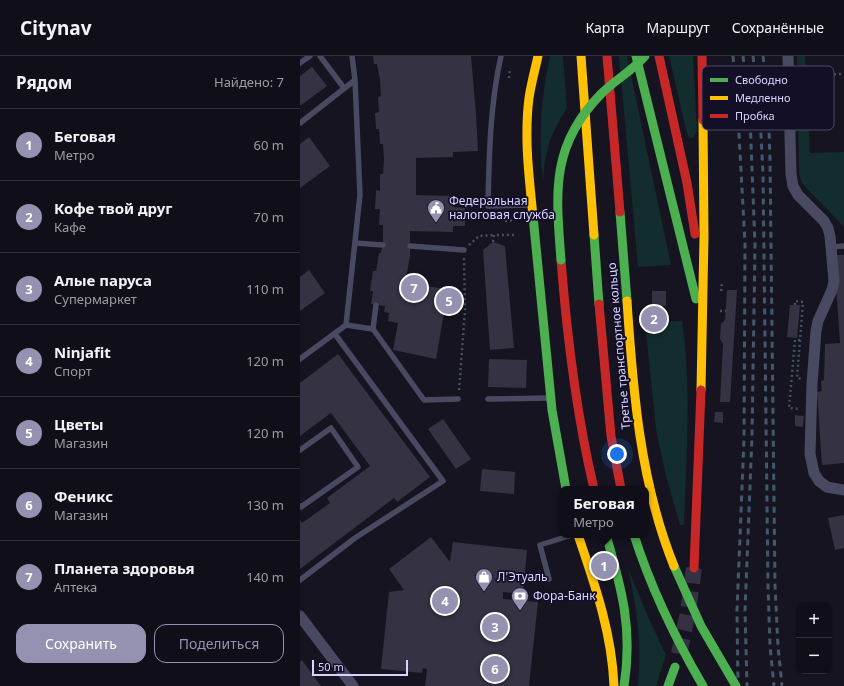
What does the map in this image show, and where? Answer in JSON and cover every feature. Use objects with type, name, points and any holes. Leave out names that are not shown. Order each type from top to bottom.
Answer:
[{"type":"main road","points":[[538,56],[529,97],[528,170],[551,398],[565,486]]},
{"type":"main road","name":"Третье транспортное кольцо","points":[[581,56],[599,304],[611,436],[620,486]]},
{"type":"main road","name":"Третье транспортное кольцо","points":[[608,56],[637,422],[643,455],[655,506],[670,555],[688,599],[705,634],[736,686]]},
{"type":"main road","points":[[636,56],[693,285],[698,310],[701,348]]},
{"type":"main road","points":[[593,486],[580,424],[567,334],[557,184],[566,143],[582,116],[603,92],[645,56]]},
{"type":"main road","points":[[660,56],[688,189],[698,261],[702,308]]},
{"type":"main road","points":[[702,56],[702,66]]},
{"type":"main road","points":[[694,568],[702,308],[704,130]]},
{"type":"main road","points":[[579,538],[604,615],[609,636],[614,686]]},
{"type":"main road","points":[[607,538],[622,590],[626,613],[628,659],[624,686]]},
{"type":"main road","points":[[635,538],[667,620],[702,686]]},
{"type":"main road","points":[[668,686],[675,667]]},
{"type":"street","points":[[788,56],[788,66]]},
{"type":"street","points":[[790,130],[792,186],[798,195],[824,221],[828,228],[832,247],[833,285],[818,321],[816,331],[812,384],[810,454],[814,473],[819,481],[827,487],[844,490]]},
{"type":"street","points":[[300,616],[353,686]]},
{"type":"lane","points":[[300,63],[310,56]]},
{"type":"lane","points":[[320,56],[344,88]]},
{"type":"lane","points":[[346,326],[360,195],[355,80],[352,56]]},
{"type":"lane","points":[[501,56],[497,73],[490,139],[488,206],[531,204]]},
{"type":"lane","points":[[300,123],[355,80]]},
{"type":"lane","points":[[355,243],[382,245]]},
{"type":"lane","points":[[410,246],[464,250]]},
{"type":"lane","points":[[832,247],[844,246]]},
{"type":"lane","points":[[376,305],[373,329],[424,400],[458,399]]},
{"type":"lane","points":[[300,359],[346,326],[373,329]]},
{"type":"lane","points":[[300,580],[355,538],[443,481],[335,334]]},
{"type":"lane","points":[[488,399],[551,398]]},
{"type":"lane","points":[[300,450],[331,428],[358,467],[301,507],[300,506]]},
{"type":"lane","points":[[549,579],[540,544],[561,538]]},
{"type":"path","points":[[509,78],[510,68]]},
{"type":"path","points":[[834,74],[844,74]]},
{"type":"path","points":[[505,221],[514,220]]},
{"type":"path","points":[[493,242],[494,235]]},
{"type":"path","points":[[458,399],[465,310],[464,250],[479,236],[515,235]]},
{"type":"path","points":[[721,291],[722,282]]},
{"type":"path","points":[[795,305],[795,301],[803,302],[797,378],[803,379]]},
{"type":"path","points":[[720,311],[726,312]]},
{"type":"path","points":[[800,340],[795,340],[789,408],[801,409]]},
{"type":"green space","points":[[550,56],[563,56],[567,108],[550,140],[545,160],[543,181],[541,165],[541,118],[544,87]]},
{"type":"green space","points":[[619,56],[627,56],[671,265],[638,267]]},
{"type":"green space","points":[[669,56],[693,56],[697,131],[693,138],[690,138],[687,134]]},
{"type":"green space","points":[[797,56],[805,56],[806,66],[797,66]]},
{"type":"green space","points":[[798,130],[809,130],[810,153],[844,152],[844,227],[807,189],[802,183],[799,174]]},
{"type":"green space","points":[[682,321],[687,371],[688,423],[684,525],[680,525],[665,472],[656,429],[645,322]]},
{"type":"green space","points":[[628,568],[648,617],[666,655],[656,686],[638,686],[638,627]]},
{"type":"building","points":[[373,56],[471,56],[478,151],[453,152],[453,157],[416,158],[416,195],[454,196],[454,207],[465,208],[465,226],[453,226],[453,232],[410,231],[410,256],[405,283],[447,289],[446,295],[458,297],[455,315],[444,313],[436,359],[393,350],[398,323],[388,321],[389,313],[384,312],[385,306],[371,304],[373,291],[370,291],[373,271],[376,271],[383,239],[383,225],[379,225],[380,209],[375,209],[376,190],[380,191],[380,174],[383,174],[384,159],[383,144],[380,144],[379,129],[376,129],[375,113],[379,112],[378,97],[381,96],[377,64],[374,64]]},
{"type":"building","points":[[312,67],[327,86],[300,106],[300,76]]},
{"type":"building","points":[[309,137],[330,166],[300,188],[300,144]]},
{"type":"building","points":[[493,242],[505,246],[514,348],[490,350],[483,250]]},
{"type":"building","points":[[834,255],[844,255],[844,463],[822,465],[817,392],[822,391],[821,381],[824,380],[825,344],[840,343]]},
{"type":"building","points":[[309,270],[325,293],[300,311],[300,277]]},
{"type":"building","points":[[727,290],[737,290],[730,402],[720,402],[723,344],[720,339],[721,324],[725,320]]},
{"type":"building","points":[[652,291],[666,291],[666,306],[652,306]]},
{"type":"building","points":[[790,305],[800,305],[797,338],[787,337]]},
{"type":"building","points":[[338,354],[430,477],[397,502],[394,498],[300,569],[300,520],[302,523],[330,503],[327,498],[370,466],[331,413],[300,436],[300,383]]},
{"type":"building","points":[[489,359],[527,360],[526,388],[488,387]]},
{"type":"building","points":[[715,412],[723,412],[723,423],[714,422]]},
{"type":"building","points":[[795,415],[804,416],[803,427],[795,426]]},
{"type":"building","points":[[443,419],[471,459],[456,469],[428,429]]},
{"type":"building","points":[[482,469],[515,472],[514,494],[480,491]]},
{"type":"building","points":[[844,515],[844,548],[835,550],[828,518]]},
{"type":"building","points":[[431,537],[450,562],[453,542],[527,550],[523,594],[503,592],[503,599],[538,602],[529,686],[425,686],[427,669],[423,668],[422,673],[381,669],[389,592],[404,590],[389,569]]},
{"type":"building","points":[[302,660],[321,686],[300,686],[300,662]]},
{"type":"tunnel","points":[[679,654],[688,612],[694,568]]},
{"type":"railway","points":[[733,56],[734,66]]},
{"type":"railway","points":[[743,56],[744,66]]},
{"type":"railway","points":[[753,56],[754,66]]},
{"type":"railway","points":[[763,56],[764,66]]},
{"type":"railway","points":[[738,686],[737,610],[744,439],[745,243],[739,130]]},
{"type":"railway","points":[[747,686],[745,611],[752,436],[755,245],[750,130]]},
{"type":"railway","points":[[761,130],[763,174],[768,585],[770,646],[774,686]]},
{"type":"railway","points":[[769,130],[775,585],[778,646],[782,686]]},
{"type":"traffic: fast","points":[[636,56],[696,299]]},
{"type":"traffic: fast","points":[[561,260],[558,192],[560,171],[565,152],[573,132],[584,113],[601,94],[645,56]]},
{"type":"traffic: fast","points":[[620,212],[627,301]]},
{"type":"traffic: fast","points":[[533,216],[552,410],[565,486]]},
{"type":"traffic: fast","points":[[594,235],[599,304]]},
{"type":"traffic: fast","points":[[607,538],[617,574],[624,610],[627,646],[624,686]]},
{"type":"traffic: fast","points":[[635,538],[664,612],[703,686]]},
{"type":"traffic: fast","points":[[674,566],[701,626],[736,686]]},
{"type":"traffic: fast","points":[[668,686],[675,667]]},
{"type":"traffic: slow","points":[[533,216],[527,127],[529,98],[538,56]]},
{"type":"traffic: slow","points":[[581,56],[594,235]]},
{"type":"traffic: slow","points":[[701,390],[704,237],[703,130]]},
{"type":"traffic: slow","points":[[627,301],[632,369],[640,436],[653,502],[662,534],[674,566]]},
{"type":"traffic: slow","points":[[579,538],[602,609],[613,666],[614,686]]},
{"type":"traffic: jam","points":[[607,56],[620,212]]},
{"type":"traffic: jam","points":[[659,56],[687,183],[695,234]]},
{"type":"traffic: jam","points":[[702,56],[702,66]]},
{"type":"traffic: jam","points":[[561,260],[566,318],[577,403],[593,486]]},
{"type":"traffic: jam","points":[[599,304],[611,436],[620,486]]},
{"type":"traffic: jam","points":[[694,568],[701,390]]},
{"type":"place","name":"Федеральная налоговая служба","points":[[436,223]]},
{"type":"place","name":"Планета здоровья","points":[[414,288]]},
{"type":"place","name":"Цветы","points":[[449,301]]},
{"type":"place","name":"Кофе твой друг","points":[[654,319]]},
{"type":"place","name":"Беговая","points":[[604,566]]},
{"type":"place","name":"Л'Этуаль","points":[[484,592]]},
{"type":"place","name":"Ninjafit","points":[[445,601]]},
{"type":"place","name":"Фора-Банк","points":[[520,611]]},
{"type":"place","name":"Алые паруса","points":[[495,627]]},
{"type":"place","name":"Феникс","points":[[495,669]]}]
